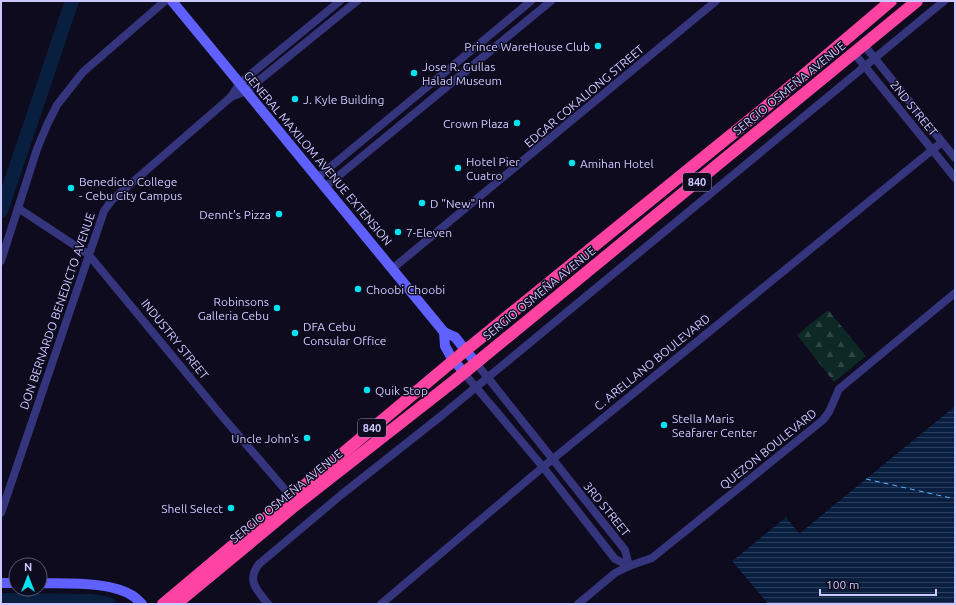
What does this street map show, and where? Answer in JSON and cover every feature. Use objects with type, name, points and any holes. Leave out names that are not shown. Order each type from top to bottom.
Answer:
[{"type":"highway","name":"SERGIO OSMEÑA AVENUE","points":[[176,604],[454,360],[779,96],[892,1]]},
{"type":"highway","name":"SERGIO OSMEÑA AVENUE","points":[[163,604],[294,500],[464,373],[917,1]]},
{"type":"main road","name":"GENERAL MAXILOM AVENUE EXTENSION","points":[[172,1],[444,332],[455,337],[476,363]]},
{"type":"main road","name":"GENERAL MAXILOM AVENUE EXTENSION","points":[[444,332],[445,346],[464,373]]},
{"type":"main road","points":[[48,583],[84,584],[110,587],[132,595],[142,604]]},
{"type":"street","points":[[1,261],[37,148],[57,105],[83,72],[165,1]]},
{"type":"street","name":"DON BERNARDO BENEDICTO AVENUE","points":[[1,513],[88,254],[104,211],[112,200],[231,97],[240,83],[340,1]]},
{"type":"street","points":[[246,92],[357,1]]},
{"type":"street","points":[[317,178],[530,1]]},
{"type":"street","name":"EDGAR COKALIONG STREET","points":[[392,269],[716,1]]},
{"type":"street","points":[[268,604],[254,586],[254,574],[259,564],[341,494],[476,387],[874,57],[944,1]]},
{"type":"street","points":[[325,187],[545,3]]},
{"type":"street","name":"2ND STREET","points":[[864,45],[955,158]]},
{"type":"street","name":"2ND STREET","points":[[854,53],[955,178]]},
{"type":"street","points":[[451,67],[459,76]]},
{"type":"street","name":"DON BERNARDO BENEDICTO AVENUE","points":[[231,97],[246,92]]},
{"type":"street","name":"C. ARELLANO BOULEVARD","points":[[380,604],[542,467],[903,172],[942,142]]},
{"type":"street","name":"INDUSTRY STREET","points":[[18,208],[88,254],[294,500]]},
{"type":"street","name":"QUEZON BOULEVARD","points":[[578,604],[615,573],[629,566],[652,558],[823,420],[829,412],[839,389],[955,293]]},
{"type":"street","name":"3RD STREET","points":[[476,363],[625,550],[629,566]]},
{"type":"street","name":"3RD STREET","points":[[464,373],[542,467],[615,559],[629,566]]},
{"type":"green space","points":[[828,310],[866,356],[834,382],[797,335]]},
{"type":"water","points":[[955,406],[955,604],[768,604],[732,561],[786,517],[800,533]]},
{"type":"pier","points":[[955,404],[955,406],[799,533],[786,517],[732,561],[768,604],[765,604],[730,562],[730,560],[785,515],[787,515],[800,530]]},
{"type":"waterway","points":[[1,211],[72,1]]},
{"type":"waterway","points":[[1,600],[91,601],[109,604]]},
{"type":"ferry route","points":[[866,479],[955,499]]},
{"type":"place","name":"Prince WareHouse Club","points":[[598,46]]},
{"type":"place","name":"Jose R. Gullas Halad Museum","points":[[414,73]]},
{"type":"place","name":"J. Kyle Building","points":[[295,99]]},
{"type":"place","name":"Crown Plaza","points":[[517,123]]},
{"type":"place","name":"Amihan Hotel","points":[[572,163]]},
{"type":"place","name":"Hotel Pier Cuatro","points":[[458,168]]},
{"type":"place","name":"Benedicto College - Cebu City Campus","points":[[71,188]]},
{"type":"place","name":"D \"New\" Inn","points":[[422,203]]},
{"type":"place","name":"Dennt's Pizza","points":[[279,214]]},
{"type":"place","name":"7-Eleven","points":[[398,232]]},
{"type":"place","name":"Choobi Choobi","points":[[358,289]]},
{"type":"place","name":"Robinsons Galleria Cebu","points":[[277,308]]},
{"type":"place","name":"DFA Cebu Consular Office","points":[[295,333]]},
{"type":"place","name":"Quik Stop","points":[[367,390]]},
{"type":"place","name":"Stella Maris Seafarer Center","points":[[664,425]]},
{"type":"place","name":"Uncle John's","points":[[307,438]]},
{"type":"place","name":"Shell Select","points":[[231,508]]}]
